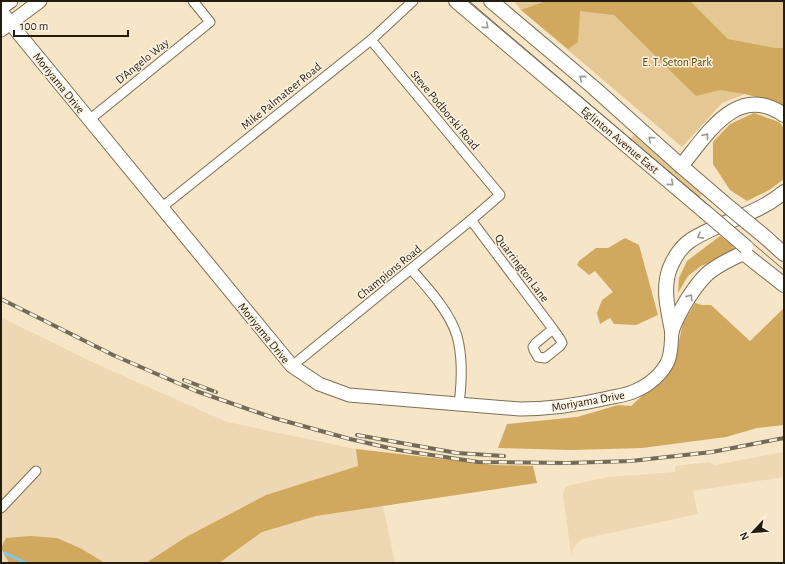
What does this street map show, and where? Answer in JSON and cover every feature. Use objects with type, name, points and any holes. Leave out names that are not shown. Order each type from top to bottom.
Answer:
[{"type":"main road","name":"Eglinton Avenue East","points":[[456,1],[784,279]]},
{"type":"main road","name":"Eglinton Avenue East","points":[[491,1],[593,87],[681,166],[784,254]]},
{"type":"main road","points":[[681,166],[712,128],[724,116],[742,106],[752,104],[768,107],[784,115]]},
{"type":"main road","points":[[672,331],[667,300],[667,278],[675,259],[681,250],[690,241],[759,209],[773,201],[784,192]]},
{"type":"main road","points":[[672,331],[677,316],[706,275],[717,267],[741,254],[746,255],[784,285]]},
{"type":"street","points":[[1,10],[11,1]]},
{"type":"street","points":[[6,27],[40,1]]},
{"type":"street","name":"D'Angelo Way","points":[[89,120],[210,22],[193,1]]},
{"type":"street","name":"Mike Palmateer Road","points":[[161,208],[371,40],[413,1]]},
{"type":"street","name":"Moriyama Drive","points":[[1,10],[6,27],[89,120],[292,366],[319,384],[349,396],[520,409],[542,409],[573,406],[637,390],[654,379],[668,361],[671,348],[672,331]]},
{"type":"street","name":"Steve Podborski Road","points":[[371,40],[500,195]]},
{"type":"street","name":"Champions Road","points":[[292,366],[500,195]]},
{"type":"street","name":"Quarrington Lane","points":[[471,220],[553,330]]},
{"type":"street","points":[[411,269],[447,314],[456,335],[461,362],[459,404]]},
{"type":"street","points":[[1,508],[36,471]]},
{"type":"shaded area","points":[[1,317],[92,362],[227,422],[356,449],[358,466],[266,495],[186,537],[146,563],[1,563]]},
{"type":"shaded area","points":[[784,452],[784,477],[693,491],[698,514],[582,539],[576,544],[571,554],[563,494],[565,488],[570,485],[609,477],[675,472],[675,466],[710,462],[714,465]]},
{"type":"shaded area","points":[[383,506],[395,563],[219,563],[262,532],[316,516]]},
{"type":"green space","name":"E. T. Seton Park","points":[[514,1],[784,1],[784,106],[773,101],[745,94],[722,103],[682,147],[521,10]]},
{"type":"green space","points":[[546,1],[690,1],[728,39],[775,48],[784,48],[784,106],[773,101],[745,94],[720,90],[696,96],[614,15],[580,11],[578,42],[568,49],[521,10]]},
{"type":"green space","points":[[754,113],[779,122],[784,128],[784,179],[769,190],[747,201],[730,190],[713,164],[713,142],[730,124]]},
{"type":"green space","points":[[636,132],[704,192],[698,199],[629,141]]},
{"type":"green space","points":[[720,236],[732,245],[736,253],[701,266],[688,276],[678,293],[679,278],[687,261]]},
{"type":"green space","points":[[625,238],[639,245],[658,315],[636,325],[614,324],[610,318],[600,324],[597,313],[602,300],[613,292],[595,271],[589,275],[577,265],[579,261],[596,248],[608,248]]},
{"type":"green space","points":[[695,303],[711,305],[750,341],[784,308],[784,425],[757,428],[726,437],[642,448],[571,450],[498,448],[507,424],[577,417],[618,405],[631,406],[673,368],[683,323]]},
{"type":"green space","points":[[356,449],[495,465],[533,466],[537,483],[316,516],[262,532],[219,563],[146,563],[186,537],[266,495],[358,466]]},
{"type":"green space","points":[[30,536],[57,538],[80,548],[105,563],[9,563],[1,548],[6,538]]},
{"type":"waterway","points":[[5,553],[26,563]]},
{"type":"tram line","points":[[469,1],[784,270]]},
{"type":"railway","points":[[1,299],[113,355],[196,391],[274,418],[350,439],[398,450],[478,462],[567,463],[631,461],[712,452],[784,438]]},
{"type":"railway","points":[[184,380],[216,392]]},
{"type":"railway","points":[[357,435],[457,453],[504,456]]}]
